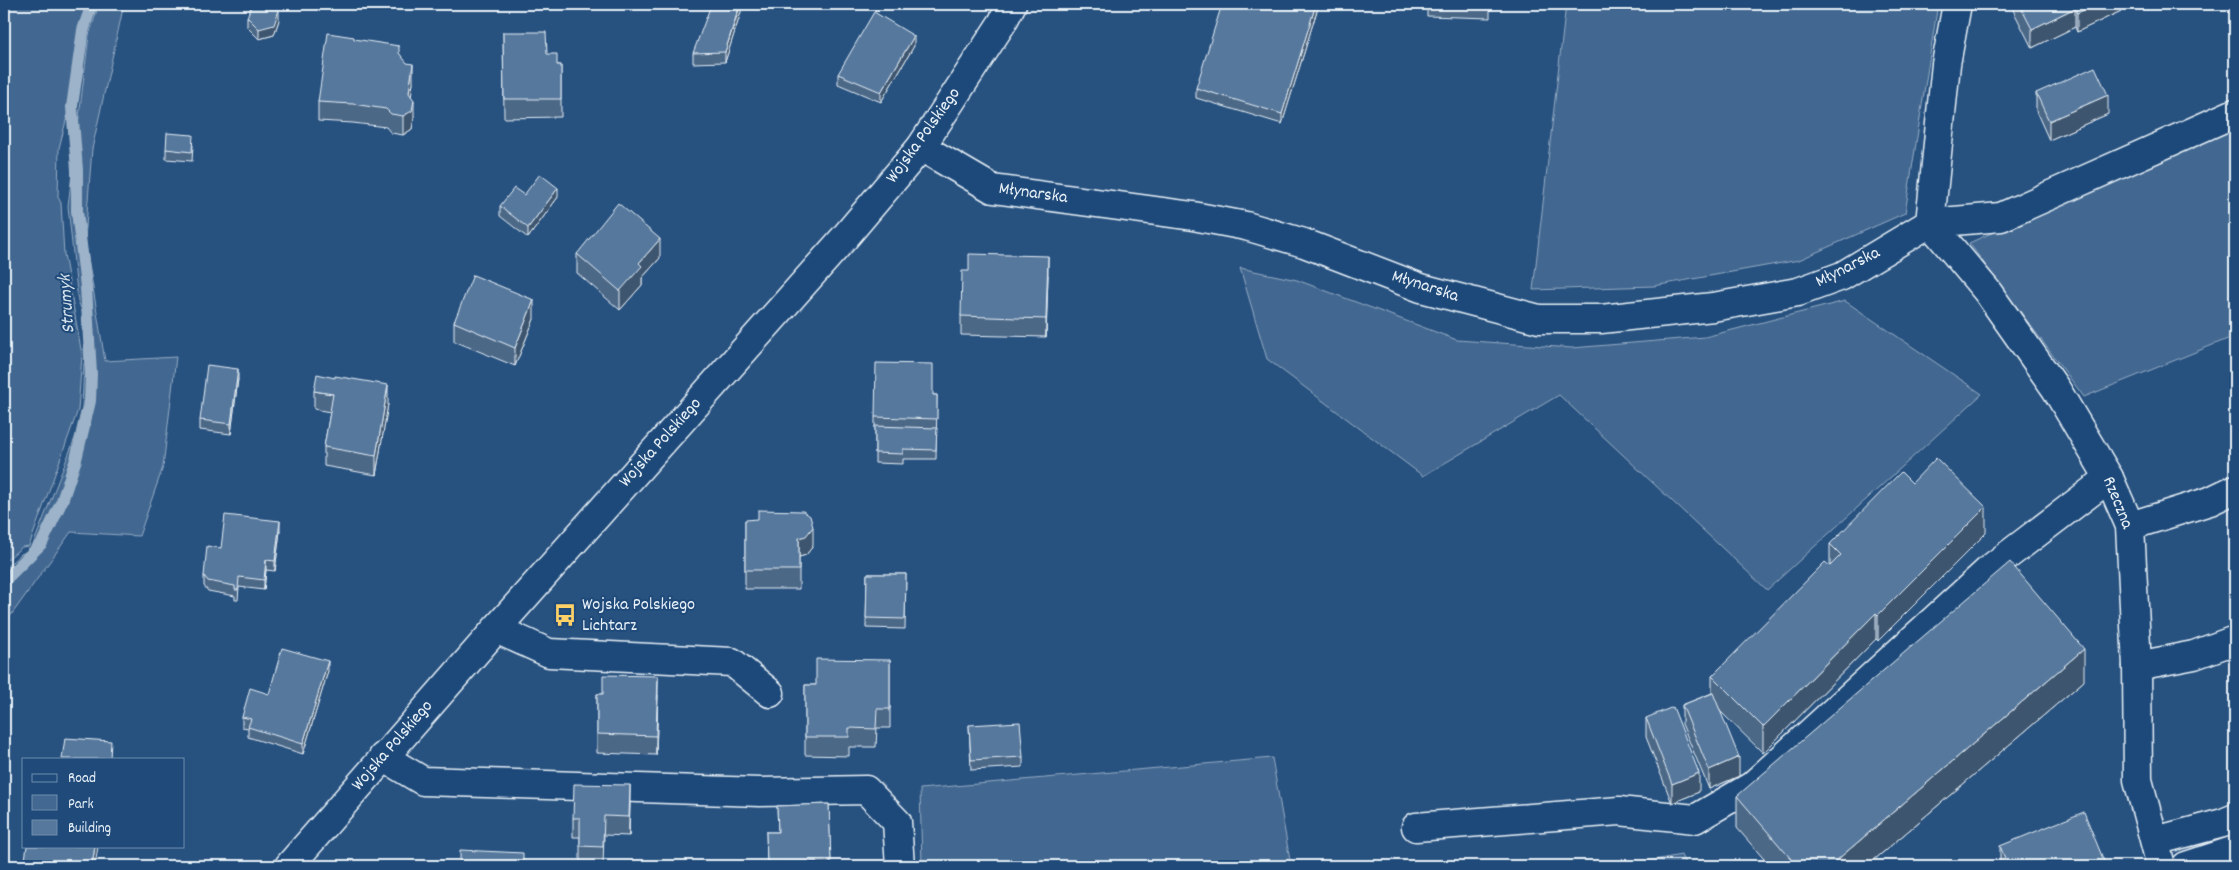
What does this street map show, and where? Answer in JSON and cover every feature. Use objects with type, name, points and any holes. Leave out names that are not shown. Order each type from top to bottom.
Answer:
[{"type":"street","points":[[1930,223],[1946,64],[1957,4]]},
{"type":"street","name":"Wojska Polskiego","points":[[289,866],[496,629],[846,238],[921,147],[1007,5]]},
{"type":"street","name":"Młynarska","points":[[921,147],[993,189],[1193,216],[1246,226],[1304,243],[1421,288],[1539,319],[1601,319],[1713,307],[1798,292],[1842,276],[1930,223],[2001,217],[2235,113]]},
{"type":"street","name":"Rzeczna","points":[[1930,223],[1987,291],[2056,389],[2109,478],[2130,526],[2137,666],[2138,780],[2158,854]]},
{"type":"street","points":[[1416,827],[1619,811],[1695,819],[1752,786],[1991,568],[2109,478]]},
{"type":"street","points":[[2130,526],[2210,501],[2235,489]]},
{"type":"street","points":[[496,629],[549,654],[732,662],[770,694]]},
{"type":"street","points":[[2137,666],[2194,656],[2235,640]]},
{"type":"street","points":[[383,757],[423,782],[760,792],[866,790],[897,822],[900,866]]},
{"type":"street","points":[[2158,854],[2235,818]]},
{"type":"street","points":[[2186,866],[2235,850]]},
{"type":"green space","points":[[4,4],[96,4],[59,148],[58,197],[61,203],[64,254],[82,355],[78,410],[29,546],[22,547],[4,562]]},
{"type":"green space","points":[[99,4],[124,4],[92,149],[85,239],[105,361],[176,357],[163,467],[139,536],[71,532],[4,625],[4,569],[21,554],[31,550],[75,438],[82,407],[84,363],[94,341],[78,301],[68,206],[89,35]]},
{"type":"green space","points":[[1566,4],[1938,4],[1905,213],[1799,260],[1654,286],[1533,290]]},
{"type":"green space","points":[[2235,125],[2235,336],[2084,397],[1969,243]]},
{"type":"green space","points":[[1240,268],[1297,280],[1457,340],[1572,348],[1705,337],[1845,301],[1982,394],[1767,590],[1559,395],[1423,476],[1267,359]]},
{"type":"green space","points":[[1272,758],[1291,866],[922,866],[920,789]]},
{"type":"green space","points":[[1681,855],[1686,866],[1622,866]]},
{"type":"building","points":[[252,4],[274,4],[279,10],[274,25],[259,29],[247,17]]},
{"type":"building","points":[[740,4],[725,52],[693,53],[711,5]]},
{"type":"building","points":[[1222,4],[1316,4],[1282,114],[1196,88]]},
{"type":"building","points":[[2019,4],[2097,4],[2077,13],[2075,8],[2032,29]]},
{"type":"building","points":[[874,12],[914,36],[881,92],[838,74]]},
{"type":"building","points":[[503,32],[546,32],[547,54],[557,54],[557,65],[561,65],[561,99],[504,99]]},
{"type":"building","points":[[328,33],[399,46],[399,53],[407,63],[413,64],[409,93],[414,100],[412,111],[403,116],[391,114],[386,109],[353,104],[318,102]]},
{"type":"building","points":[[2095,67],[2108,95],[2049,121],[2036,93]]},
{"type":"building","points":[[167,133],[193,135],[192,152],[166,149]]},
{"type":"building","points":[[540,174],[558,188],[528,228],[500,206],[514,188],[524,195]]},
{"type":"building","points":[[618,203],[660,239],[639,263],[642,266],[620,291],[577,254]]},
{"type":"building","points":[[969,254],[1048,256],[1046,319],[961,316],[962,271],[969,271]]},
{"type":"building","points":[[473,275],[534,300],[515,348],[454,322]]},
{"type":"building","points":[[876,363],[933,364],[933,395],[937,395],[937,419],[875,417]]},
{"type":"building","points":[[207,365],[238,369],[231,424],[200,420]]},
{"type":"building","points":[[317,374],[388,385],[376,456],[324,447],[333,394],[314,391]]},
{"type":"building","points":[[875,426],[937,428],[936,450],[903,449],[903,454],[875,453]]},
{"type":"building","points":[[1936,458],[1986,507],[1878,615],[1876,613],[1763,727],[1712,676],[1825,562],[1830,566],[1841,555],[1830,544],[1901,472],[1912,483]]},
{"type":"building","points":[[758,510],[803,511],[810,516],[813,527],[806,536],[799,538],[799,570],[745,570],[745,520],[758,519]]},
{"type":"building","points":[[225,515],[280,521],[275,561],[266,560],[264,580],[239,577],[238,590],[235,590],[235,586],[208,581],[204,576],[207,546],[221,548]]},
{"type":"building","points":[[2010,562],[2084,649],[1830,866],[1797,866],[1737,796]]},
{"type":"building","points":[[867,574],[906,574],[905,619],[866,618]]},
{"type":"building","points":[[282,648],[328,661],[303,744],[248,727],[251,719],[242,717],[250,688],[269,694]]},
{"type":"building","points":[[816,659],[890,660],[890,709],[877,709],[876,729],[849,728],[849,737],[805,737],[805,685],[816,685]]},
{"type":"building","points":[[603,675],[658,676],[656,736],[597,734],[597,694],[603,694]]},
{"type":"building","points":[[1713,693],[1739,757],[1709,770],[1682,705]]},
{"type":"building","points":[[1673,707],[1699,773],[1672,784],[1646,718]]},
{"type":"building","points":[[1020,722],[1023,757],[971,760],[969,725]]},
{"type":"building","points":[[65,738],[111,741],[110,758],[62,758]]},
{"type":"building","points":[[574,784],[630,785],[629,817],[604,816],[603,847],[580,846],[580,818],[573,818]]},
{"type":"building","points":[[829,804],[831,861],[767,863],[766,832],[778,832],[777,806]]},
{"type":"building","points":[[2084,812],[2106,866],[2008,866],[2000,846]]},
{"type":"building","points":[[27,848],[95,848],[92,866],[24,866]]},
{"type":"building","points":[[460,850],[523,853],[523,866],[460,866]]},
{"type":"waterway","name":"Strumyk","points":[[4,581],[42,543],[62,501],[76,459],[90,401],[91,374],[86,287],[77,211],[77,170],[72,107],[83,30],[92,4]]},
{"type":"place","name":"Wojska Polskiego Lichtarz","points":[[565,615]]}]
